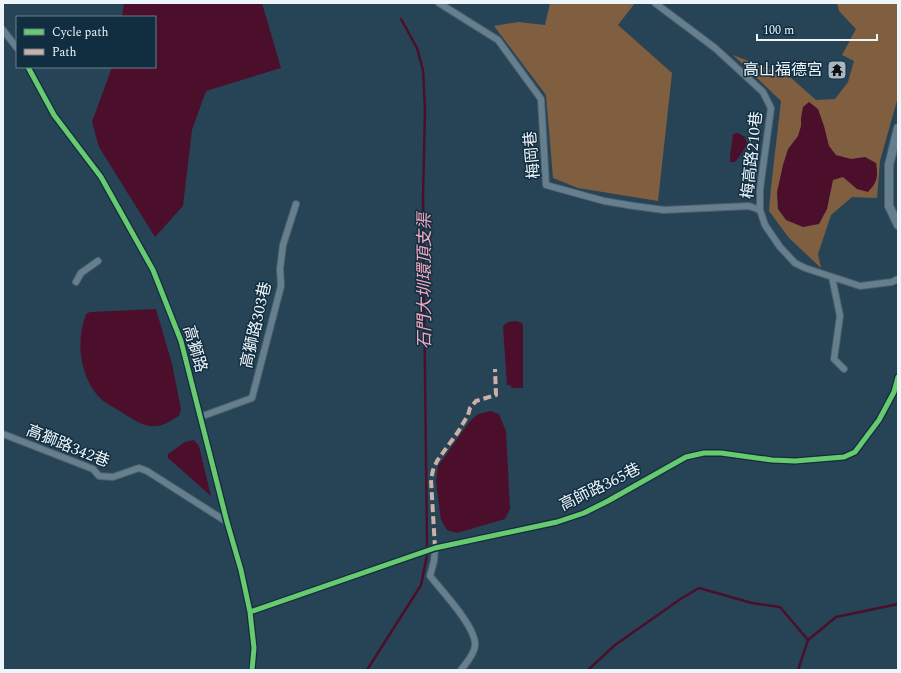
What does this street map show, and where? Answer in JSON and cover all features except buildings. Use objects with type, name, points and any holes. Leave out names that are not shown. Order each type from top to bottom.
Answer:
[{"type":"street","name":"梅岡巷","points":[[439,3],[498,40],[540,99],[546,185],[604,201],[664,210],[749,206],[760,210]]},
{"type":"street","name":"梅高路210巷","points":[[655,3],[715,48],[766,96],[772,108],[760,190],[760,210],[765,225],[780,247],[795,262],[804,268],[860,286],[892,282],[898,279]]},
{"type":"street","points":[[3,30],[16,47]]},
{"type":"street","name":"高獅路","points":[[29,68],[54,115],[101,177],[153,270],[181,341],[227,522],[241,570],[250,612],[254,648],[252,670]]},
{"type":"street","points":[[898,128],[889,165],[889,206],[898,225]]},
{"type":"street","name":"高獅路303巷","points":[[200,417],[252,398],[280,286],[280,269],[283,245],[296,204]]},
{"type":"street","points":[[76,282],[81,273],[98,261]]},
{"type":"street","points":[[832,277],[840,316],[834,359],[844,369]]},
{"type":"street","name":"高師路365巷","points":[[250,612],[435,548],[556,522],[584,512],[608,501],[686,457],[721,453],[772,460],[795,461],[844,457],[855,452],[879,420],[894,392],[898,377]]},
{"type":"street","name":"高獅路342巷","points":[[3,434],[93,468],[99,476],[113,477],[139,468],[227,522]]},
{"type":"street","points":[[435,548],[430,576],[464,618],[473,633],[475,644],[473,653],[461,670]]},
{"type":"shaded area","points":[[124,3],[262,3],[281,68],[206,91],[192,130],[183,206],[155,237],[99,147],[92,122],[112,68],[156,68],[156,16],[122,16]]},
{"type":"shaded area","points":[[550,3],[635,3],[618,25],[672,73],[658,201],[578,188],[553,178],[546,95],[494,26],[518,22],[545,25]]},
{"type":"shaded area","points":[[837,3],[898,3],[898,97],[880,161],[877,198],[852,197],[831,215],[818,254],[821,268],[789,238],[769,211],[781,101],[733,55],[790,77],[816,100],[835,99],[848,82],[854,61],[842,55],[856,29],[839,11]]},
{"type":"shaded area","points":[[809,102],[818,109],[829,146],[836,155],[851,159],[865,157],[876,163],[877,175],[874,185],[868,192],[857,189],[843,177],[833,180],[827,209],[819,224],[803,227],[786,220],[778,209],[777,192],[788,149],[798,136],[801,126],[803,107]]},
{"type":"shaded area","points":[[738,133],[745,137],[747,143],[735,162],[730,162],[733,134]]},
{"type":"shaded area","points":[[156,309],[172,364],[181,409],[179,416],[163,425],[148,426],[100,399],[87,378],[83,367],[80,346],[83,324],[86,314],[90,312]]},
{"type":"shaded area","points":[[516,321],[522,323],[523,326],[523,388],[512,388],[510,385],[507,385],[503,326],[508,322]]},
{"type":"shaded area","points":[[491,411],[499,414],[506,431],[510,509],[505,519],[457,533],[447,530],[441,520],[436,481],[438,466],[470,421],[478,414]]},
{"type":"shaded area","points":[[194,440],[199,446],[211,496],[168,458],[168,454],[185,442]]},
{"type":"waterway","name":"石門大圳環頂支渠","points":[[401,19],[417,48],[423,70],[425,110],[423,198],[427,548]]},
{"type":"waterway","name":"石門大圳環頂支渠","points":[[367,670],[421,585],[427,555]]},
{"type":"waterway","name":"石門大圳環頂支渠","points":[[588,670],[615,645],[682,598],[699,588],[752,603],[780,607],[808,640]]},
{"type":"waterway","points":[[798,670],[808,640],[836,617],[898,604]]},
{"type":"marked path","points":[[435,548],[431,480],[433,470],[437,461],[458,432],[468,415],[470,408],[476,401],[496,395],[495,369]]},
{"type":"cycle path","points":[[29,68],[54,115],[101,177],[153,270],[181,341],[227,522],[241,570],[250,612],[254,648],[252,670]]},
{"type":"cycle path","points":[[250,612],[435,548],[557,522],[584,513],[686,457],[704,453],[721,453],[772,460],[795,461],[844,457],[855,452],[879,420],[894,392],[898,377]]},
{"type":"place","name":"高山福德宮","points":[[837,70]]}]
